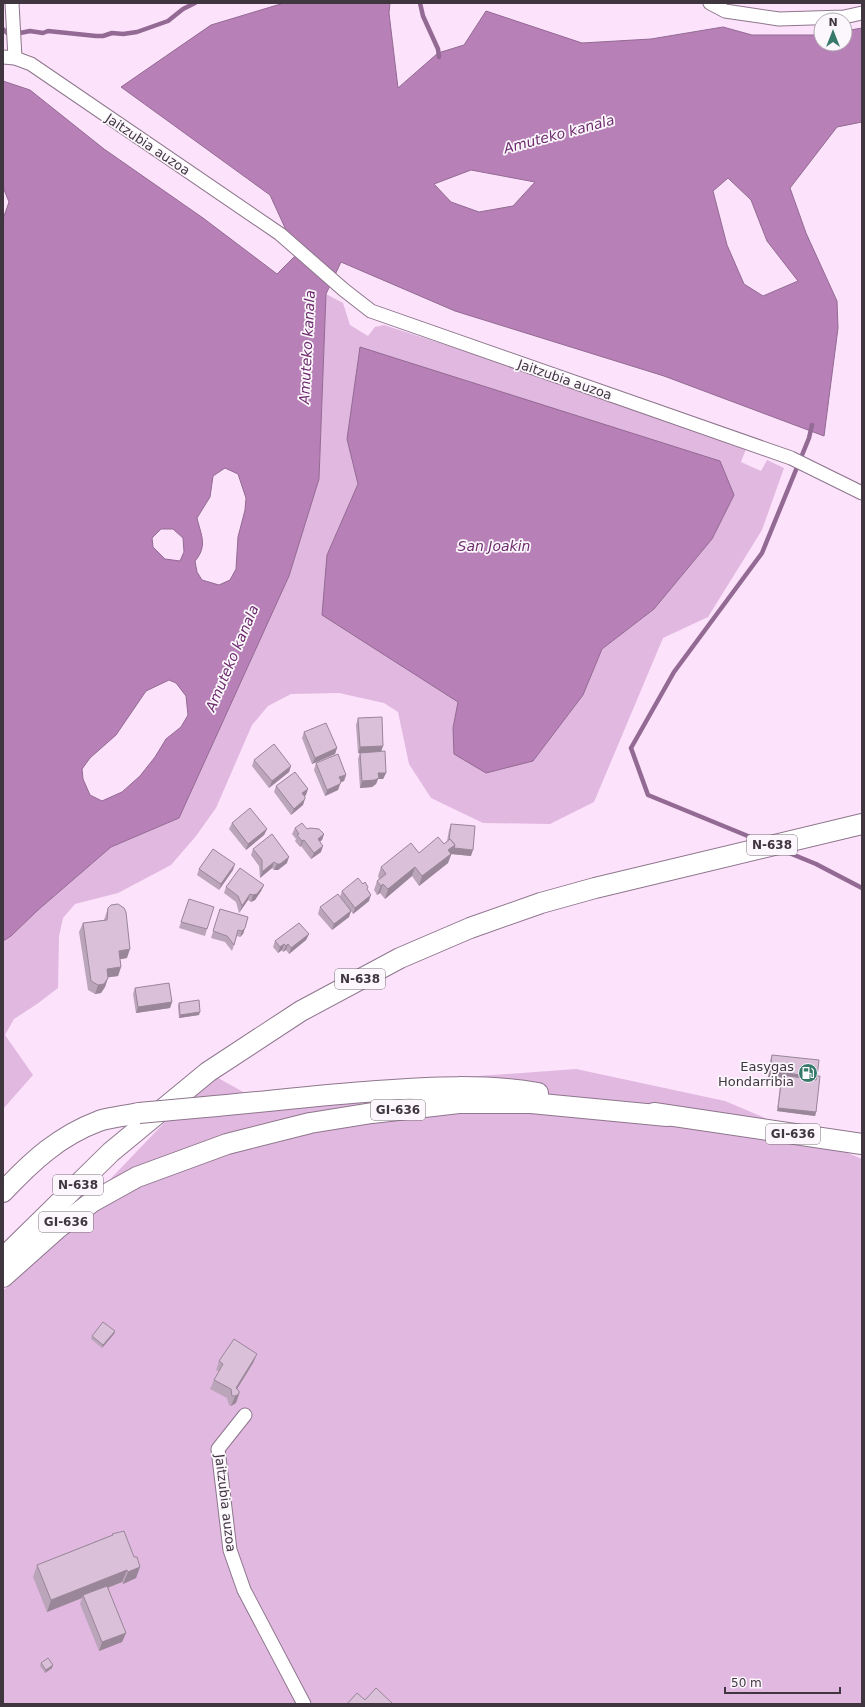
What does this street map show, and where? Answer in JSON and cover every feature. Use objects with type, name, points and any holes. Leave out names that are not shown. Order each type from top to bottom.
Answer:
[{"type":"main road","name":"N-638","points":[[3,1258],[111,1152],[208,1072],[301,1010],[400,958],[470,928],[541,903],[588,890],[862,824]]},
{"type":"main road","name":"GI-636","points":[[3,1192],[43,1152],[70,1133],[100,1121],[139,1113],[337,1094],[435,1087],[516,1089],[667,1116],[862,1144]]},
{"type":"main road","name":"GI-636","points":[[3,1277],[58,1228],[92,1202],[137,1177],[226,1144],[310,1123],[372,1113],[459,1103],[531,1103],[667,1116]]},
{"type":"main road","name":"N-638","points":[[3,1267],[28,1234]]},
{"type":"street","name":"Jaitzubia auzoa","points":[[12,3],[9,58],[30,64],[280,234],[344,290],[372,311],[791,458],[862,493]]},
{"type":"street","points":[[710,3],[724,11],[779,19],[844,17],[862,13]]},
{"type":"street","name":"Jaitzubia auzoa","points":[[245,1415],[218,1449],[230,1550],[244,1590],[304,1704]]},
{"type":"shaded area","points":[[326,294],[343,303],[350,325],[368,336],[375,327],[384,325],[622,402],[746,449],[741,462],[761,471],[767,460],[784,468],[762,530],[708,617],[663,638],[594,802],[550,824],[483,823],[431,798],[409,764],[398,712],[384,703],[339,693],[291,694],[268,706],[252,725],[216,808],[196,836],[171,865],[118,893],[75,904],[63,918],[59,936],[58,988],[14,1019],[5,1035],[33,1075],[3,1109],[3,941],[11,936],[38,910],[111,847],[179,818],[289,576],[319,479]],"holes":[[[360,347],[712,539],[654,609],[602,649],[583,695],[533,761],[453,728],[458,702],[419,675],[327,555],[358,484],[347,439]]]},
{"type":"shaded area","points":[[576,1069],[725,1101],[862,1159],[862,1704],[3,1704],[3,1291],[211,1074],[245,1093]]},
{"type":"water","name":"Amuteko kanala","points":[[284,3],[390,3],[389,13],[398,88],[438,53],[464,45],[486,11],[582,43],[651,39],[723,27],[752,35],[813,35],[813,52],[853,52],[853,30],[862,28],[862,122],[837,127],[790,188],[806,233],[837,301],[838,328],[824,436],[664,376],[455,311],[341,262],[326,294],[319,479],[289,576],[179,818],[111,847],[38,910],[11,936],[3,941],[3,219],[9,202],[3,187],[3,81],[30,90],[104,149],[203,218],[277,274],[297,254],[270,195],[121,87],[211,25]],"holes":[[[471,170],[535,182],[513,206],[479,212],[451,202],[434,184]],[[728,178],[751,200],[767,241],[798,281],[763,296],[744,284],[727,245],[713,191]],[[225,468],[238,474],[246,498],[245,510],[238,537],[236,569],[230,580],[219,585],[202,580],[197,572],[195,561],[199,556],[202,545],[202,535],[197,518],[210,497],[213,476]],[[161,529],[173,529],[183,538],[184,552],[180,561],[165,559],[153,547],[152,538]],[[169,680],[176,683],[186,696],[188,715],[181,727],[166,739],[155,757],[140,776],[122,792],[102,801],[90,795],[83,779],[82,769],[90,758],[116,735],[146,691]]]},
{"type":"water","name":"San Joakin","points":[[360,347],[720,461],[734,495],[712,539],[654,609],[602,649],[583,695],[533,761],[486,773],[454,754],[453,728],[458,702],[322,615],[327,555],[358,484],[347,439]]},
{"type":"building","points":[[382,717],[383,746],[360,747],[358,718]]},
{"type":"building","points":[[326,723],[337,748],[315,758],[304,732]]},
{"type":"building","points":[[274,744],[291,766],[272,781],[254,760]]},
{"type":"building","points":[[385,751],[386,773],[378,773],[379,778],[375,780],[362,781],[360,753]]},
{"type":"building","points":[[338,754],[346,775],[339,777],[341,781],[340,784],[327,790],[316,763]]},
{"type":"building","points":[[295,772],[308,789],[302,793],[305,799],[294,809],[276,786]]},
{"type":"building","points":[[250,808],[267,829],[248,844],[232,823]]},
{"type":"building","points":[[302,823],[307,829],[319,829],[324,834],[318,839],[323,846],[314,853],[304,840],[302,841],[297,835],[299,834],[295,828]]},
{"type":"building","points":[[451,824],[475,826],[473,850],[454,848],[455,845],[450,839],[449,840]]},
{"type":"building","points":[[272,834],[289,857],[280,864],[274,862],[262,872],[262,860],[253,849]]},
{"type":"building","points":[[438,837],[444,844],[450,839],[455,845],[448,850],[451,854],[422,876],[415,867],[388,889],[383,884],[381,886],[377,881],[386,874],[381,867],[411,843],[419,853]]},
{"type":"building","points":[[213,849],[235,864],[221,884],[199,869]]},
{"type":"building","points":[[240,868],[264,885],[257,894],[250,894],[242,906],[238,896],[226,887]]},
{"type":"building","points":[[358,878],[363,884],[365,882],[371,895],[355,908],[342,891]]},
{"type":"building","points":[[338,894],[351,911],[334,924],[320,907]]},
{"type":"building","points":[[189,899],[214,907],[207,929],[181,922]]},
{"type":"building","points":[[118,904],[124,908],[126,912],[130,949],[119,951],[121,967],[107,969],[108,978],[104,984],[98,985],[91,981],[83,923],[107,920],[108,908],[111,905]]},
{"type":"building","points":[[220,909],[248,917],[245,928],[242,931],[238,930],[234,945],[227,936],[213,931]]},
{"type":"building","points":[[299,923],[309,934],[291,948],[288,944],[286,946],[284,944],[280,947],[275,941]]},
{"type":"building","points":[[169,983],[172,1002],[138,1007],[135,988]]},
{"type":"building","points":[[199,1000],[200,1012],[180,1015],[179,1003]]},
{"type":"building","points":[[772,1055],[819,1060],[817,1077],[770,1071]]},
{"type":"building","points":[[782,1075],[816,1080],[817,1076],[820,1076],[816,1112],[778,1108]]},
{"type":"building","points":[[103,1322],[115,1331],[103,1345],[92,1336]]},
{"type":"building","points":[[234,1339],[257,1354],[236,1388],[239,1391],[239,1394],[232,1396],[231,1389],[214,1380],[223,1364],[219,1361]]},
{"type":"building","points":[[124,1531],[134,1557],[137,1557],[140,1567],[128,1572],[127,1570],[51,1600],[37,1565],[113,1535],[112,1534]]},
{"type":"building","points":[[107,1586],[126,1633],[102,1642],[83,1595]]},
{"type":"building","points":[[48,1658],[53,1665],[46,1670],[41,1663]]},
{"type":"building","points":[[376,1688],[393,1704],[347,1704],[357,1693],[365,1700]]},
{"type":"waterway","points":[[20,33],[30,31],[43,33],[48,31],[103,36],[112,33],[123,34],[137,32],[168,21],[183,9],[195,3]]},
{"type":"waterway","points":[[420,3],[423,16],[438,49],[439,57]]},
{"type":"waterway","points":[[3,29],[7,33]]},
{"type":"waterway","points":[[760,841],[648,795],[631,748],[674,672],[762,553],[809,438],[812,425]]},
{"type":"waterway","points":[[782,850],[816,864],[862,888]]},
{"type":"place","name":"Easygas Hondarribia","points":[[808,1073]]}]
